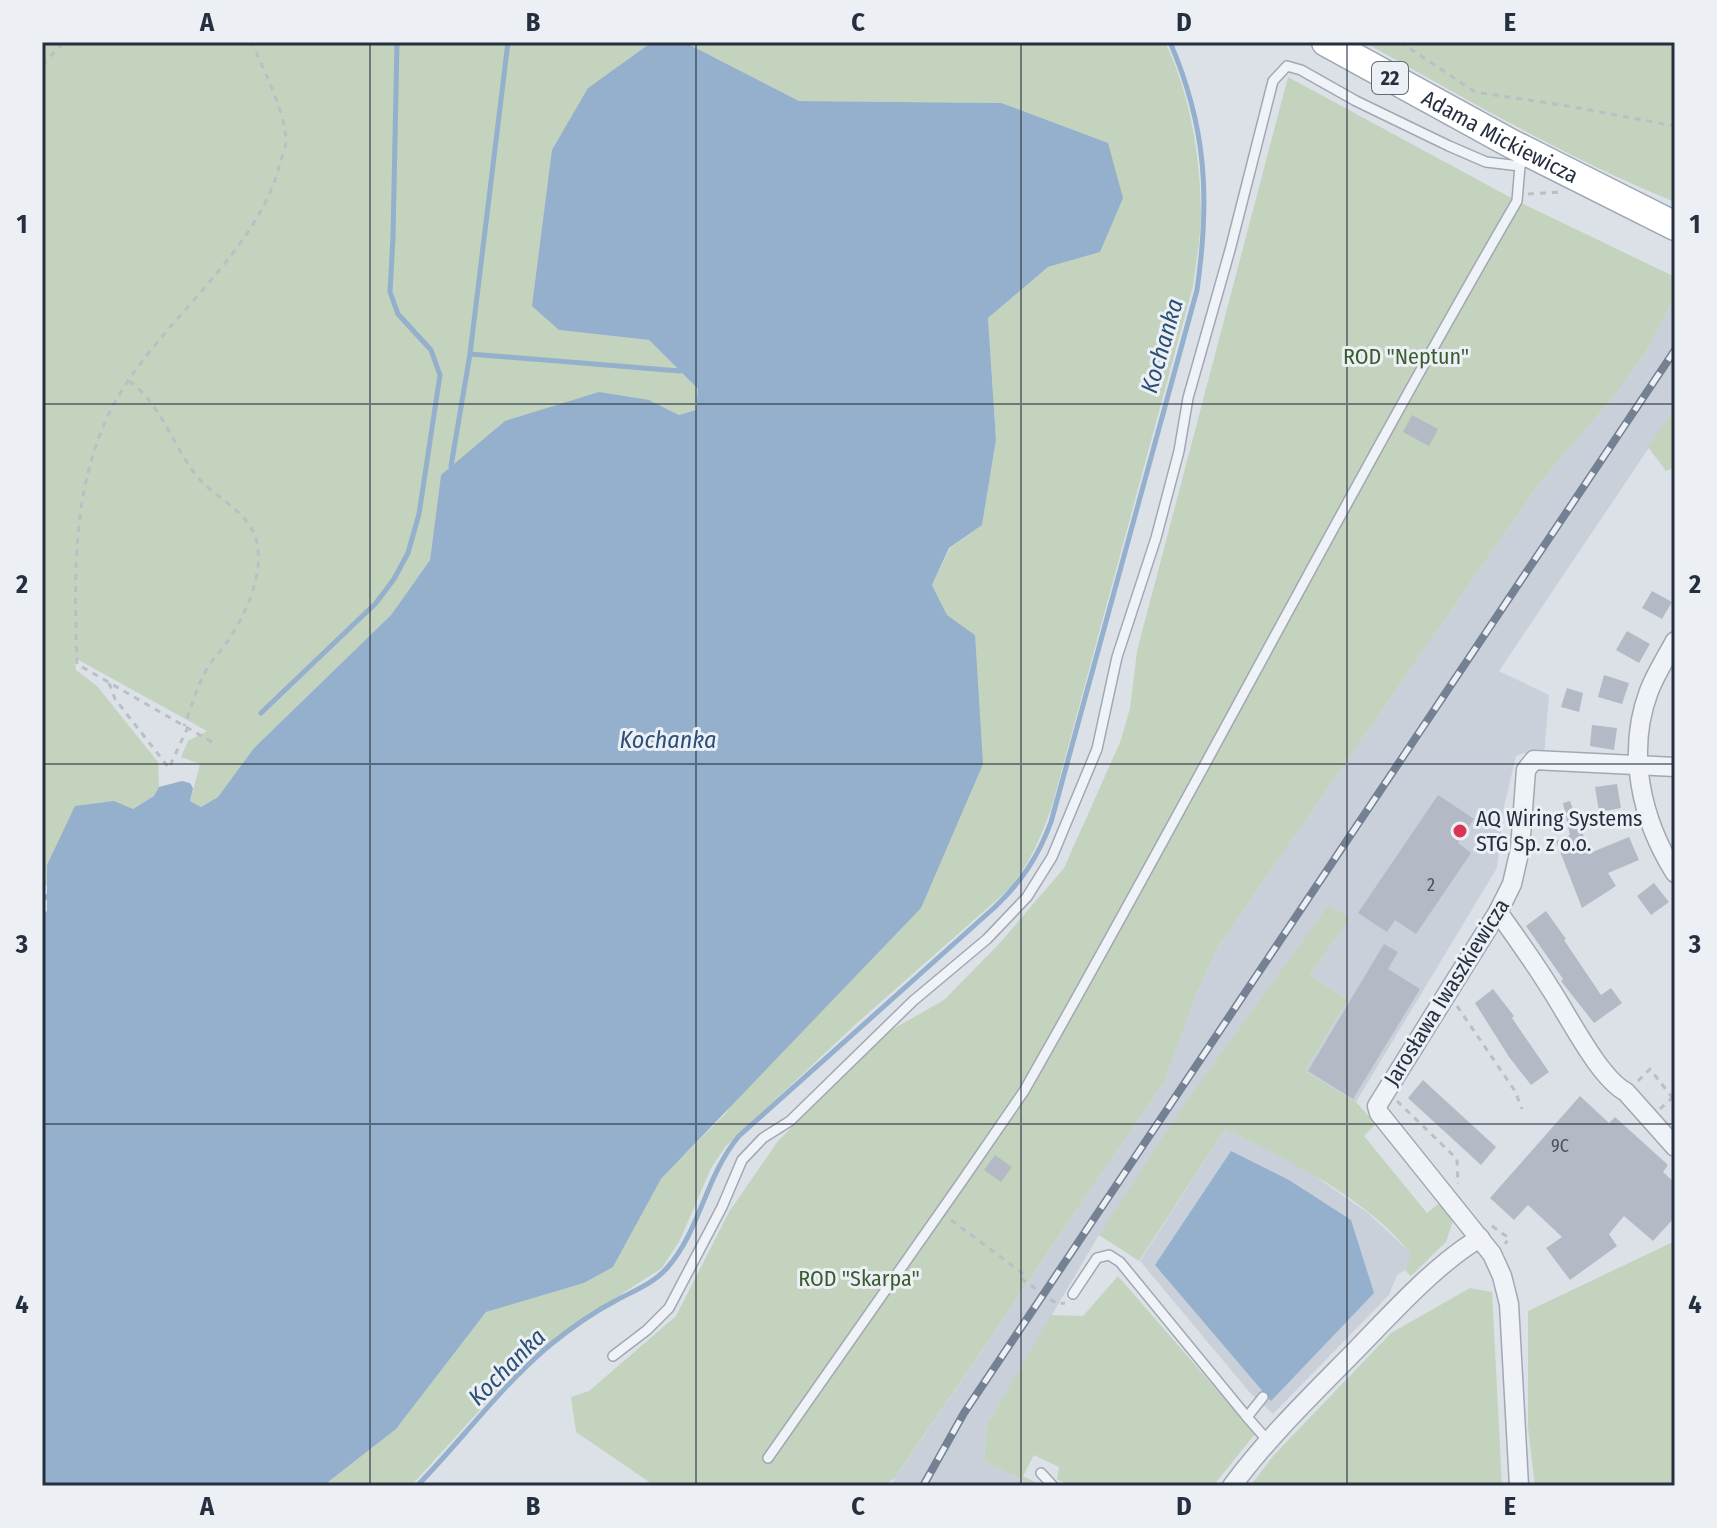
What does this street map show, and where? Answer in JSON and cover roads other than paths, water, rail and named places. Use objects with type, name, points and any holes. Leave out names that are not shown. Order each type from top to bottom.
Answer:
[{"type":"main road","name":"Adama Mickiewicza","points":[[1326,42],[1524,160],[1675,226]]},
{"type":"street","points":[[1675,641],[1654,679],[1645,705],[1637,764],[1650,824],[1675,873]]},
{"type":"street","name":"Jarosława Iwaszkiewicza","points":[[1519,1486],[1509,1304],[1502,1276],[1482,1232],[1379,1113],[1377,1106],[1498,912],[1512,884],[1520,849],[1526,770],[1534,760],[1637,764]]},
{"type":"street","points":[[1637,764],[1675,767]]},
{"type":"street","points":[[1498,912],[1604,1073],[1626,1092],[1675,1147]]},
{"type":"street","points":[[1232,1486],[1268,1441],[1408,1297],[1482,1232]]},
{"type":"lane","points":[[613,1356],[669,1308],[722,1207],[742,1160],[763,1138],[790,1121],[913,1001],[987,939],[1027,897],[1052,857],[1097,749],[1117,657],[1156,538],[1179,451],[1188,398],[1273,81],[1287,66],[1301,70],[1356,101],[1486,162],[1524,160],[1517,201],[1392,419],[1024,1091],[768,1458]]},
{"type":"lane","points":[[1073,1294],[1097,1258],[1109,1255],[1120,1262],[1268,1441]]},
{"type":"lane","points":[[1247,1417],[1263,1397]]},
{"type":"lane","points":[[1041,1473],[1053,1486]]},
{"type":"water","name":"Kochanka","points":[[652,42],[684,42],[799,101],[1001,103],[1108,143],[1123,198],[1100,252],[1048,267],[988,318],[996,440],[982,525],[949,548],[932,585],[947,615],[975,635],[983,764],[921,908],[661,1179],[613,1267],[584,1283],[486,1312],[396,1429],[323,1486],[42,1486],[42,915],[47,911],[47,865],[75,806],[114,801],[133,809],[154,796],[159,787],[182,781],[190,783],[193,788],[190,801],[201,807],[218,797],[254,748],[391,615],[430,560],[441,475],[505,421],[599,392],[649,400],[679,415],[696,410],[698,389],[649,340],[559,330],[532,306],[552,150],[588,88]]},
{"type":"water","points":[[1231,1151],[1289,1180],[1351,1220],[1374,1293],[1271,1401],[1155,1265]]},
{"type":"waterway","points":[[261,713],[376,603],[408,553],[419,514],[440,375],[431,350],[398,314],[390,292],[397,42]]},
{"type":"waterway","points":[[451,466],[470,354],[508,42]]},
{"type":"waterway","name":"Kochanka","points":[[417,1486],[515,1378],[550,1345],[598,1311],[649,1283],[667,1268],[688,1237],[718,1168],[739,1136],[995,907],[1021,878],[1041,846],[1051,822],[1197,290],[1203,225],[1202,164],[1192,104],[1170,42]]},
{"type":"waterway","points":[[470,354],[680,371]]},
{"type":"waterway","points":[[42,900],[48,896]]},
{"type":"railway","points":[[923,1486],[964,1413],[1675,350]]},
{"type":"place","name":"AQ Wiring Systems STG Sp. z o.o.","points":[[1460,831]]},
{"type":"park label","name":"ROD \"Neptun\"","points":[[1406,356]]},
{"type":"park label","name":"ROD \"Skarpa\"","points":[[859,1278]]}]
